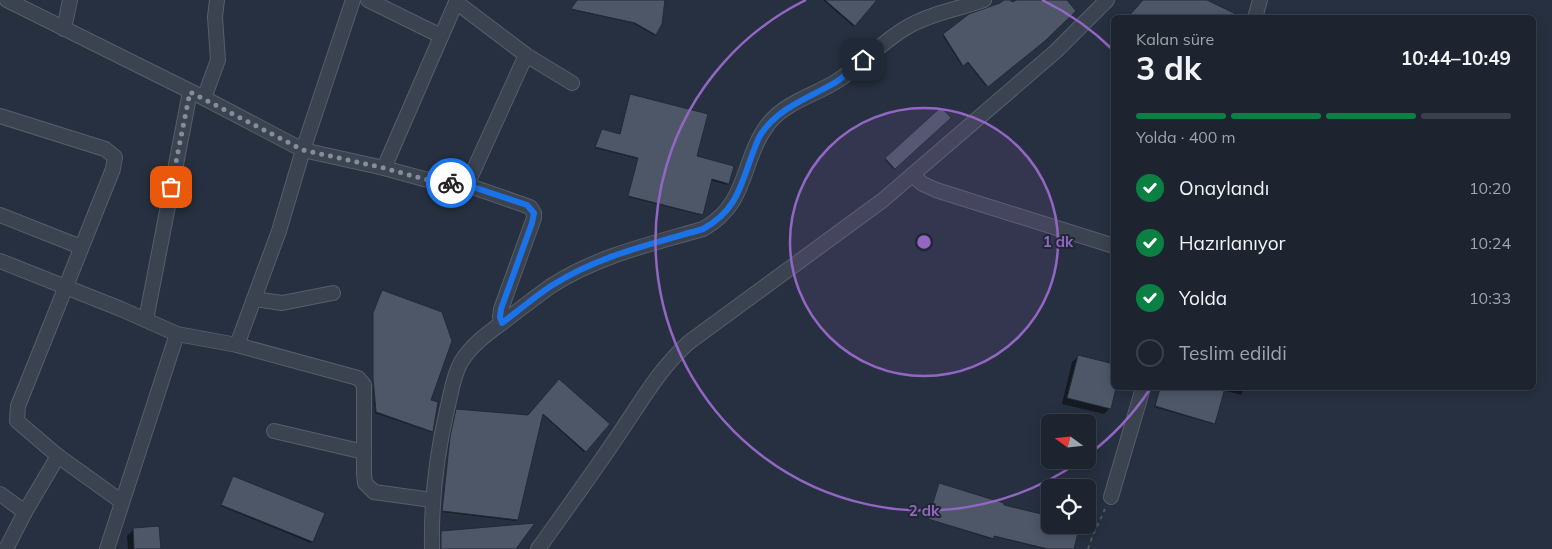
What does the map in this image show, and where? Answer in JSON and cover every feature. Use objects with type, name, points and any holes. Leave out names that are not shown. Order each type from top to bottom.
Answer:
[{"type":"street","points":[[8,0],[303,150],[437,182],[467,185],[527,205],[534,213],[532,223],[501,309],[500,317],[502,323]]},
{"type":"street","points":[[64,29],[70,0]]},
{"type":"street","points":[[204,98],[218,60],[215,17],[217,0]]},
{"type":"street","points":[[237,345],[279,231],[303,150],[353,0]]},
{"type":"street","points":[[368,0],[441,36]]},
{"type":"street","points":[[432,549],[432,500],[440,439],[453,384],[461,363],[471,348],[551,286],[591,265],[630,249],[703,229],[714,223],[724,215],[734,202],[760,135],[771,121],[783,111],[837,81],[907,27],[922,19],[984,0]]},
{"type":"street","points":[[538,549],[619,434],[654,380],[670,360],[688,343],[882,200],[1055,52],[1107,0]]},
{"type":"street","points":[[1255,15],[1260,0]]},
{"type":"street","points":[[384,168],[457,1],[526,54],[572,83]]},
{"type":"street","points":[[467,185],[526,54]]},
{"type":"street","points":[[146,320],[190,92]]},
{"type":"street","points":[[0,116],[105,149],[115,157],[113,169],[18,406],[17,421],[58,456],[122,502]]},
{"type":"street","points":[[912,175],[923,184],[936,190],[1111,245]]},
{"type":"street","points":[[0,215],[81,247]]},
{"type":"street","points":[[0,261],[177,334],[237,345],[354,377],[364,385],[364,478],[368,487],[374,492],[432,500]]},
{"type":"street","points":[[254,300],[282,303],[333,293]]},
{"type":"street","points":[[107,549],[177,334]]},
{"type":"street","points":[[1111,498],[1142,390]]},
{"type":"street","points":[[274,431],[364,452]]},
{"type":"street","points":[[6,549],[58,456]]},
{"type":"street","points":[[0,494],[25,512]]},
{"type":"path","points":[[1088,549],[1111,498]]},
{"type":"building","points":[[577,0],[665,0],[662,24],[656,35],[635,23],[571,9]]},
{"type":"building","points":[[825,0],[877,0],[855,26]]},
{"type":"building","points":[[1004,0],[1012,2],[1017,0],[1067,0],[1076,11],[1045,41],[988,87],[968,62],[963,66],[943,34],[969,14]]},
{"type":"building","points":[[1143,0],[1207,0],[1238,15],[1130,15]]},
{"type":"building","points":[[630,94],[708,114],[697,156],[734,166],[729,184],[712,179],[703,215],[628,196],[638,158],[595,147],[602,129],[620,134]]},
{"type":"building","points":[[941,107],[951,118],[895,169],[885,158]]},
{"type":"building","points":[[382,290],[442,312],[452,341],[431,400],[438,402],[433,432],[376,412],[373,378],[373,313]]},
{"type":"building","points":[[1078,355],[1111,363],[1111,390],[1116,390],[1111,409],[1067,398]]},
{"type":"building","points":[[559,379],[610,424],[586,452],[543,414],[518,520],[442,511],[450,437],[456,409],[528,415]]},
{"type":"building","points":[[1159,390],[1224,390],[1215,424],[1155,406]]},
{"type":"building","points":[[233,476],[325,513],[313,542],[221,505]]},
{"type":"building","points":[[939,483],[1004,503],[1004,505],[1041,514],[1041,534],[1078,534],[1074,549],[1048,549],[994,536],[994,539],[928,519]]},
{"type":"building","points":[[535,523],[516,549],[441,549],[441,531]]},
{"type":"building","points":[[159,526],[161,549],[134,549],[133,528]]},
{"type":"way so far","points":[[171,187],[190,92],[303,150],[437,182],[451,183]]},
{"type":"route","points":[[451,183],[467,185],[527,205],[534,213],[534,218],[501,309],[500,317],[502,323],[551,286],[591,265],[630,249],[703,229],[714,223],[724,215],[734,202],[760,135],[771,121],[783,111],[837,81],[863,60]]}]
